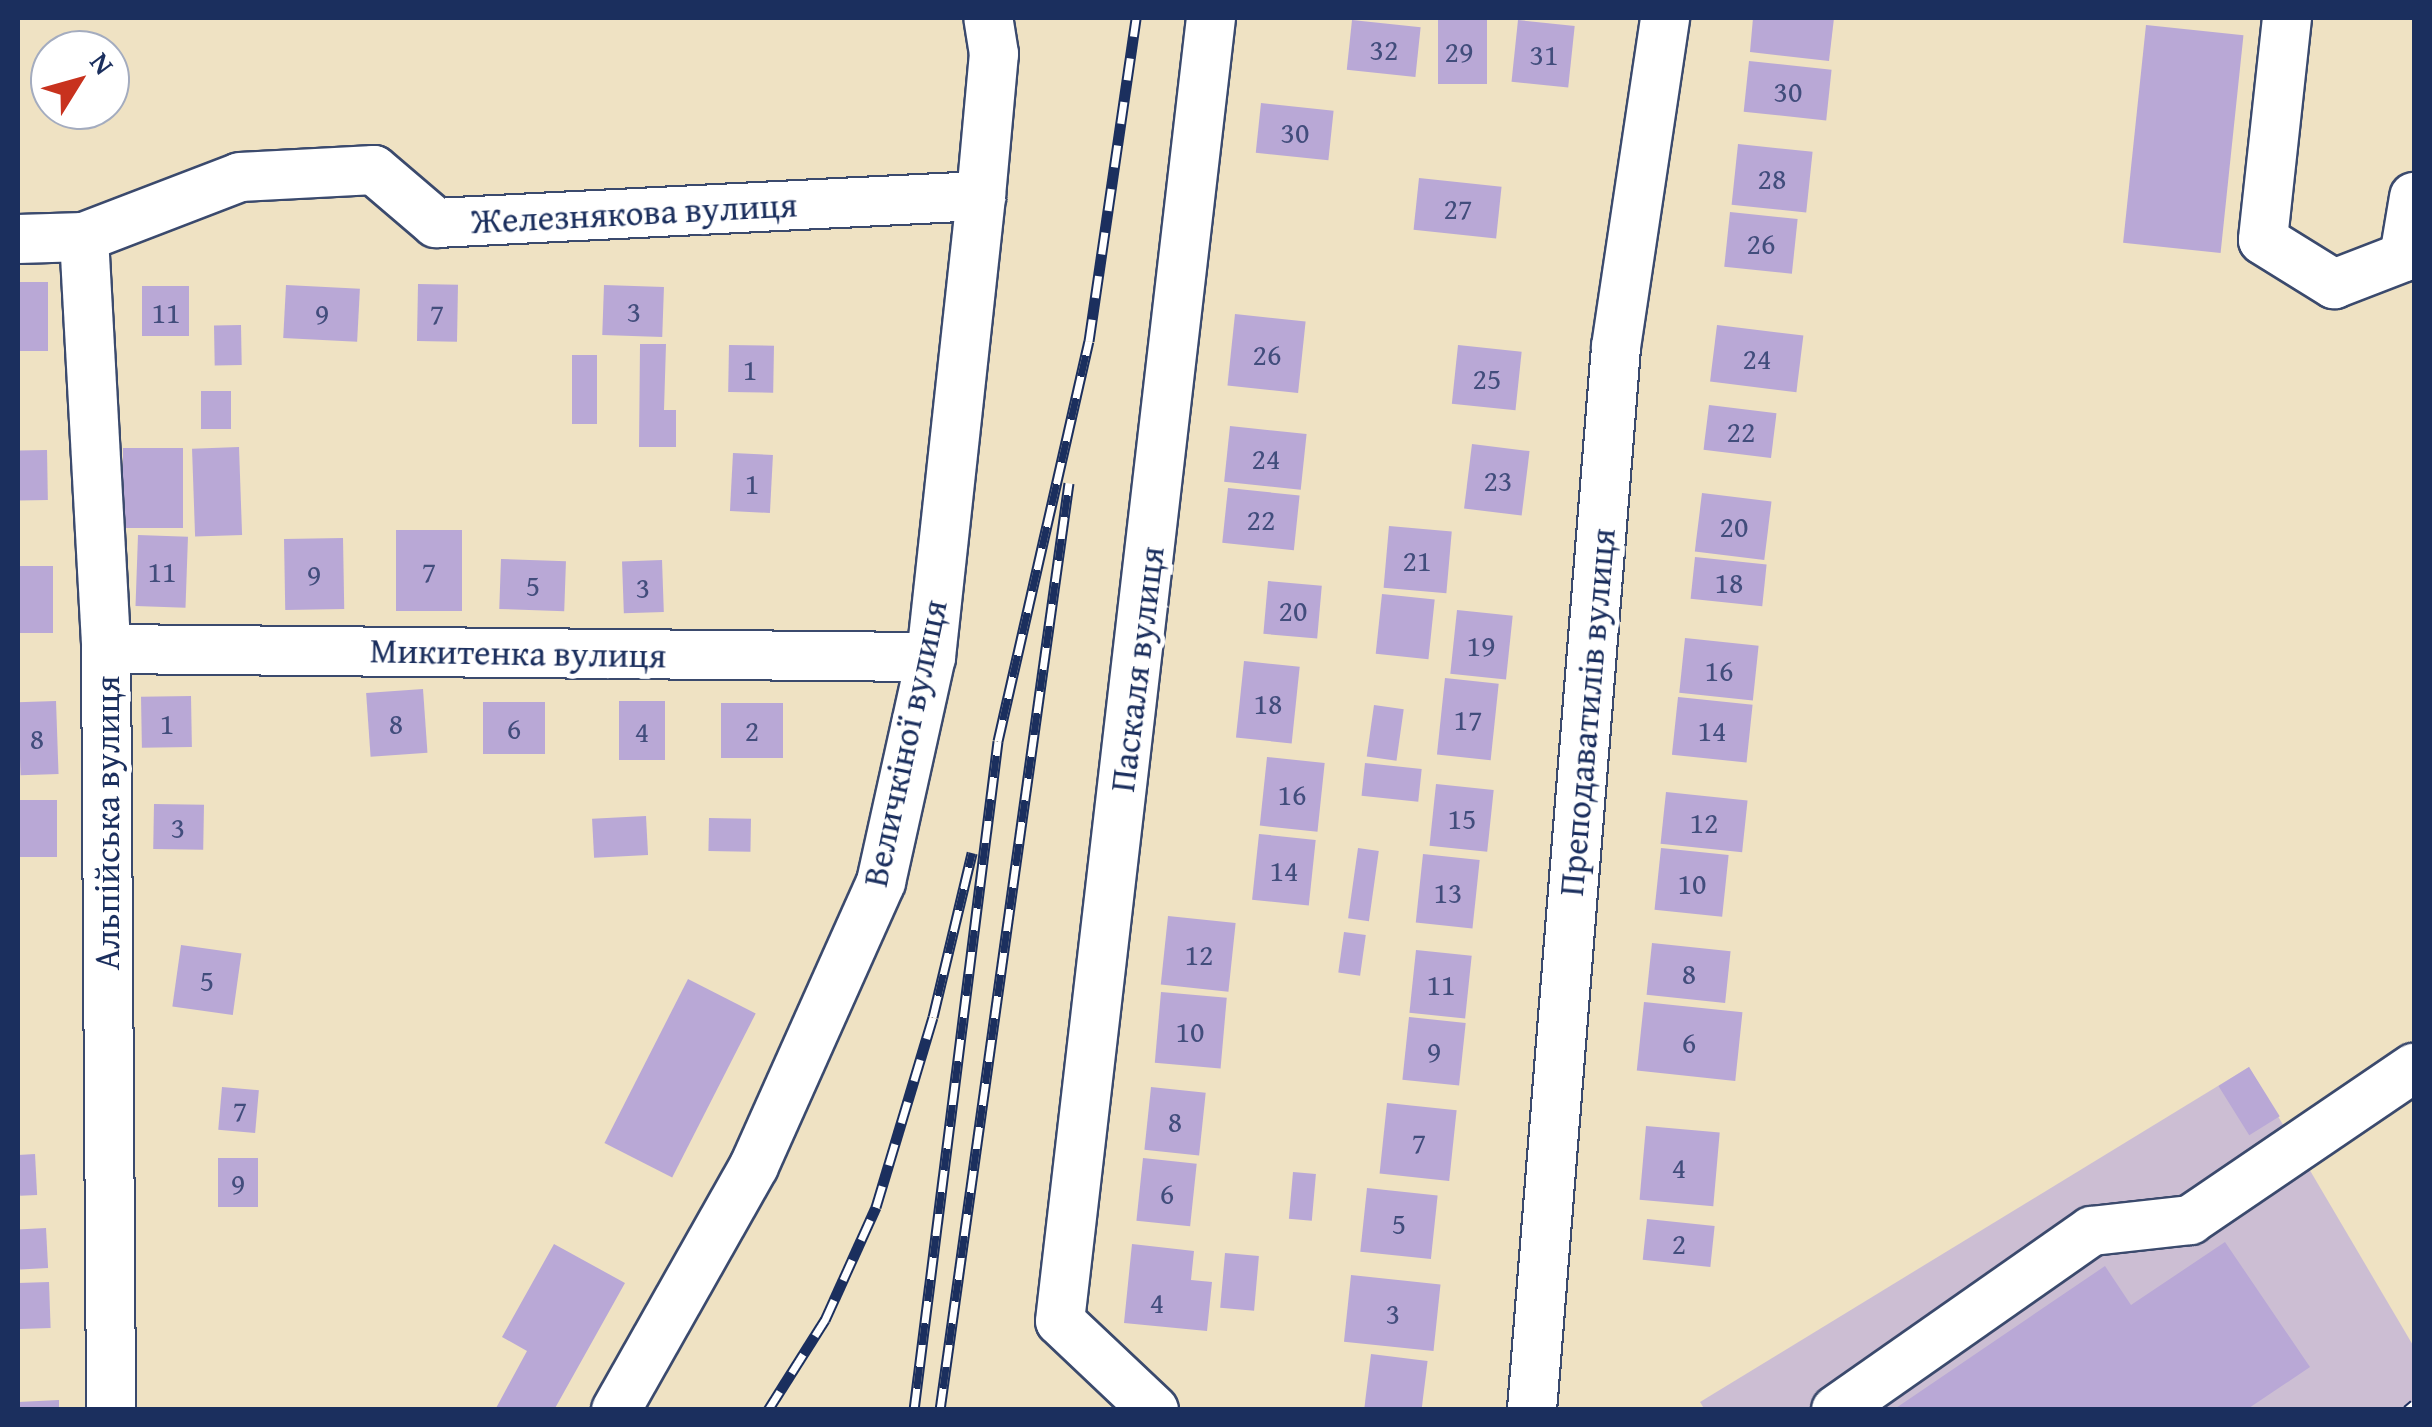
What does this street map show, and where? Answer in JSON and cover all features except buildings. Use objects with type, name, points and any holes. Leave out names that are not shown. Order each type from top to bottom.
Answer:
[{"type":"street","name":"Величкіної вулиця","points":[[616,1410],[754,1166],[880,882],[931,657],[982,196],[994,54],[988,18]]},
{"type":"street","name":"Паскаля вулиця","points":[[1154,1410],[1060,1321],[1211,18]]},
{"type":"street","name":"Преподаватилів вулиця","points":[[1532,1410],[1616,348],[1665,18]]},
{"type":"street","points":[[2286,18],[2263,240],[2334,284],[2404,257],[2414,197]]},
{"type":"street","name":"Железнякова вулиця","points":[[18,239],[84,237],[240,178],[374,170],[436,223],[982,196]]},
{"type":"street","name":"Альпійська вулиця","points":[[84,237],[106,649],[111,1410]]},
{"type":"street","name":"Микитенка вулиця","points":[[106,649],[931,657]]},
{"type":"street","points":[[1836,1410],[2092,1232],[2190,1220],[2414,1068]]},
{"type":"shaded area","points":[[2249,1067],[2414,1347],[2414,1404],[2405,1409],[1705,1410],[1700,1402]]},
{"type":"railway","points":[[914,1410],[998,741],[1089,341],[1136,18]]},
{"type":"railway","points":[[940,1410],[1069,483]]},
{"type":"railway","points":[[768,1410],[825,1320],[876,1207],[933,1017],[972,853]]},
{"type":"railway","points":[[2407,1410],[2414,1404]]}]
